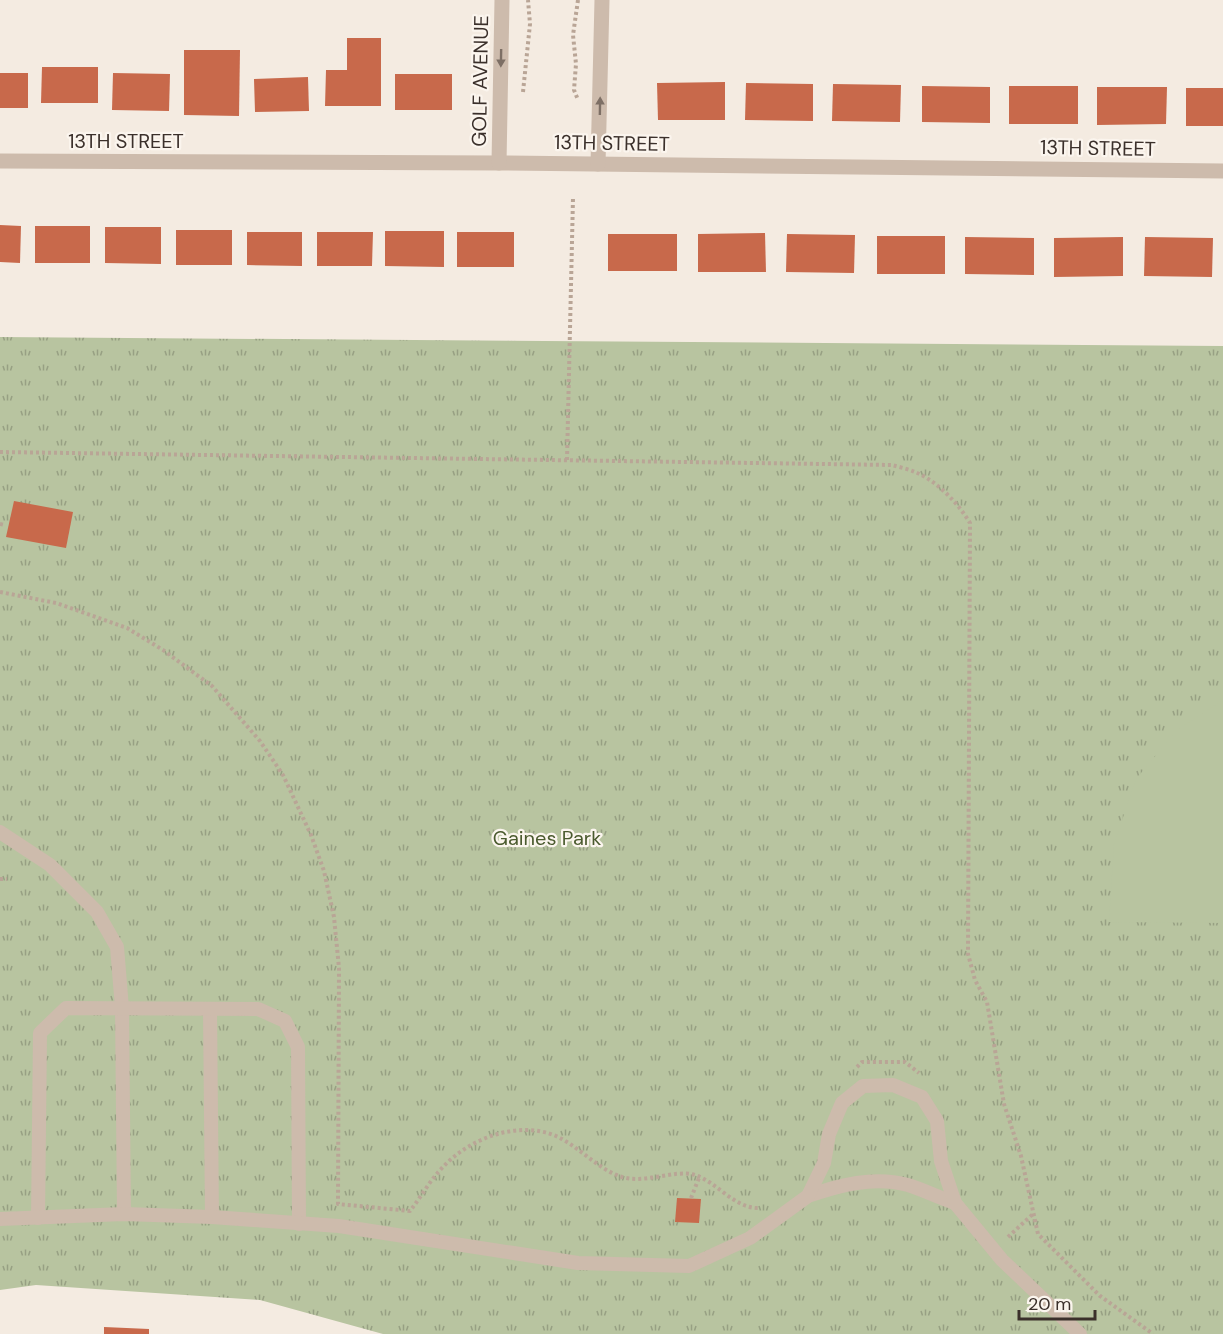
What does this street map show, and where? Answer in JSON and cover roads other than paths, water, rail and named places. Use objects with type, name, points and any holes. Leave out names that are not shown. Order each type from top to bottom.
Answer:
[{"type":"street","name":"GOLF AVENUE","points":[[500,163],[502,0]]},
{"type":"street","points":[[598,164],[602,0]]},
{"type":"street","name":"13TH STREET","points":[[0,161],[500,163],[1223,171]]},
{"type":"lane","points":[[0,832],[50,865],[97,912],[117,947],[122,1008],[124,1214]]},
{"type":"lane","points":[[38,1218],[40,1033],[66,1008],[258,1009],[285,1021],[298,1047],[299,1224]]},
{"type":"lane","points":[[210,1009],[212,1217]]},
{"type":"lane","points":[[808,1196],[824,1163],[829,1134],[842,1103],[863,1086],[893,1085],[922,1097],[937,1121],[941,1161],[955,1203],[1002,1260],[1080,1334]]},
{"type":"lane","points":[[0,1219],[124,1214],[212,1217],[339,1226],[578,1263],[689,1266],[750,1238],[808,1196],[850,1183],[880,1182],[908,1185],[955,1203]]},
{"type":"park label","name":"Gaines Park","points":[[547,838]]}]
